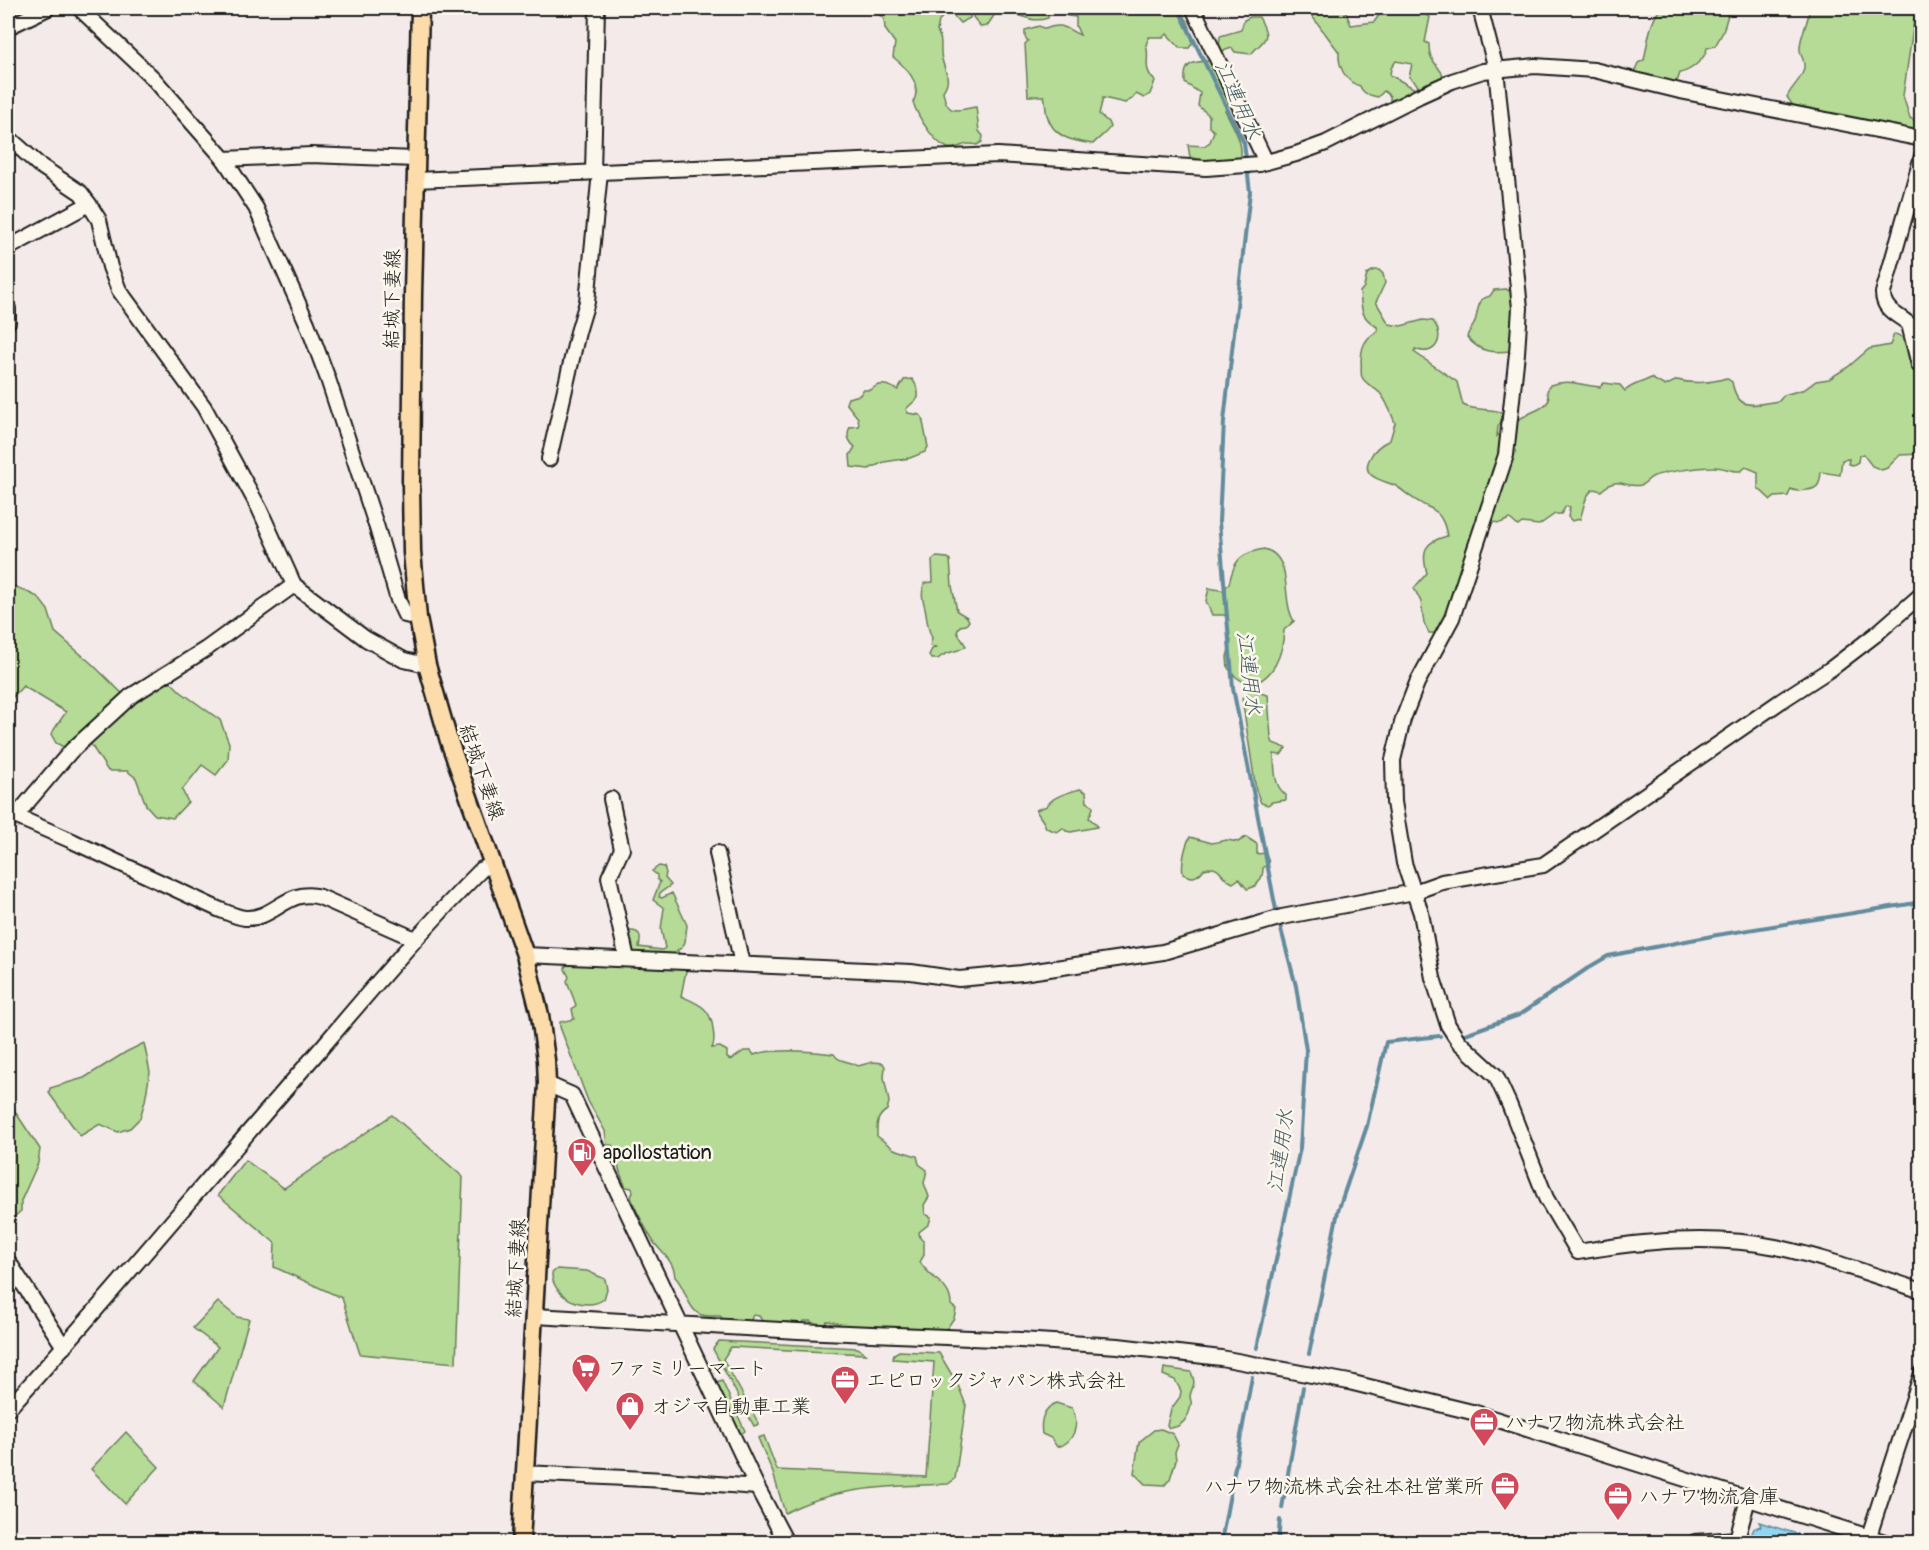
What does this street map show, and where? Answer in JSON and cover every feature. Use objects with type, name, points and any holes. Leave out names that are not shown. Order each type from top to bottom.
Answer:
[{"type":"main road","name":"結城下妻線","points":[[420,8],[411,485],[412,552],[418,618],[427,665],[449,741],[525,955],[540,1015],[546,1060],[547,1084],[535,1316],[521,1542]]},
{"type":"street","points":[[8,27],[48,8]]},
{"type":"street","points":[[79,8],[153,78],[224,159],[256,208],[307,323],[328,379],[398,600],[405,615],[418,618]]},
{"type":"street","points":[[549,459],[587,302],[596,172],[597,8]]},
{"type":"street","points":[[1193,8],[1263,163]]},
{"type":"street","points":[[1480,8],[1496,69],[1520,308],[1506,455],[1452,618],[1417,682],[1403,719],[1394,760],[1394,802],[1404,862],[1421,913],[1433,978],[1448,1025],[1459,1042],[1496,1076],[1546,1198],[1578,1252],[1688,1239],[1731,1242],[1774,1247],[1834,1262],[1922,1291]]},
{"type":"street","points":[[415,180],[998,155],[1206,168],[1239,167],[1263,163],[1326,143],[1419,96],[1470,75],[1496,69],[1535,66],[1568,67],[1614,74],[1662,86],[1922,139]]},
{"type":"street","points":[[8,137],[39,165],[81,193],[89,204],[99,220],[110,267],[119,290],[204,407],[260,508],[294,585],[366,639],[404,660],[427,665]]},
{"type":"street","points":[[224,159],[311,155],[416,159]]},
{"type":"street","points":[[1919,364],[1909,324],[1891,312],[1883,300],[1883,292],[1922,156]]},
{"type":"street","points":[[8,248],[89,204]]},
{"type":"street","points":[[8,309],[8,322]]},
{"type":"street","points":[[294,585],[206,649],[131,696],[71,751],[11,815],[218,909],[245,918],[260,915],[298,895],[306,894],[320,897],[415,939]]},
{"type":"street","points":[[525,955],[911,972],[959,979],[1022,973],[1163,952],[1276,918],[1414,892],[1442,882],[1543,865],[1781,701],[1824,674],[1875,635],[1922,594]]},
{"type":"street","points":[[611,799],[622,849],[609,877],[627,959]]},
{"type":"street","points":[[717,853],[742,964]]},
{"type":"street","points":[[8,1409],[415,939],[482,869],[492,865]]},
{"type":"street","points":[[547,1084],[572,1095],[757,1487],[786,1542]]},
{"type":"street","points":[[8,1261],[64,1347]]},
{"type":"street","points":[[535,1316],[1020,1340],[1221,1358],[1349,1382],[1476,1413],[1748,1499],[1868,1540],[1885,1542]]},
{"type":"street","points":[[1868,1540],[1922,1373]]},
{"type":"street","points":[[525,1473],[757,1487]]},
{"type":"street","points":[[1695,1542],[1737,1539],[1748,1499]]},
{"type":"green space","points":[[1392,7],[1416,10],[1430,17],[1425,42],[1429,44],[1432,60],[1444,78],[1419,89],[1409,77],[1412,64],[1396,61],[1391,68],[1390,75],[1417,90],[1402,98],[1390,100],[1390,96],[1384,91],[1378,97],[1367,94],[1360,86],[1346,77],[1341,68],[1339,52],[1306,8],[1344,8],[1351,25],[1374,22],[1383,10]]},
{"type":"green space","points":[[872,8],[958,8],[959,11],[967,9],[971,13],[970,18],[960,23],[952,14],[942,17],[937,31],[947,75],[943,91],[947,105],[954,110],[976,107],[979,131],[983,136],[982,142],[977,145],[967,144],[948,148],[935,139],[913,102],[916,96],[915,83],[903,66],[893,57],[895,43],[885,29],[884,19]]},
{"type":"green space","points":[[969,8],[999,8],[987,26],[981,27],[973,17],[974,10]]},
{"type":"green space","points":[[999,8],[1049,8],[1048,18],[1033,20]]},
{"type":"green space","points":[[1053,8],[1176,8],[1184,15],[1188,24],[1192,44],[1189,48],[1180,48],[1167,34],[1164,37],[1149,37],[1146,45],[1147,67],[1155,81],[1150,94],[1144,98],[1136,94],[1125,103],[1103,98],[1099,114],[1110,127],[1093,144],[1078,141],[1065,137],[1054,129],[1047,115],[1044,96],[1028,96],[1025,44],[1028,41],[1025,37],[1025,30],[1039,26],[1045,29],[1060,26],[1080,35],[1076,26],[1076,17],[1068,16]]},
{"type":"green space","points":[[1661,8],[1730,8],[1723,32],[1715,46],[1707,48],[1701,60],[1689,70],[1680,73],[1673,84],[1633,75],[1638,63],[1644,60],[1651,26]]},
{"type":"green space","points":[[1809,8],[1916,8],[1903,96],[1910,118],[1921,124],[1921,135],[1795,111],[1787,97],[1804,68],[1800,44]]},
{"type":"green space","points":[[1259,17],[1266,35],[1263,42],[1251,54],[1235,52],[1232,48],[1223,51],[1219,48],[1220,36],[1241,30],[1244,20]]},
{"type":"green space","points":[[1210,61],[1229,102],[1225,110],[1240,142],[1240,162],[1214,163],[1190,157],[1188,145],[1204,146],[1210,142],[1214,131],[1209,127],[1209,115],[1198,106],[1200,93],[1185,83],[1186,71],[1194,63]]},
{"type":"green space","points":[[1379,270],[1383,274],[1385,283],[1376,302],[1389,324],[1401,326],[1423,320],[1433,321],[1439,333],[1437,344],[1428,351],[1415,349],[1414,352],[1457,382],[1463,405],[1501,412],[1503,418],[1498,427],[1497,436],[1513,422],[1544,406],[1549,400],[1547,391],[1550,385],[1557,383],[1570,382],[1600,387],[1604,383],[1620,385],[1625,391],[1651,378],[1665,386],[1677,380],[1702,382],[1726,378],[1732,382],[1738,398],[1743,402],[1762,404],[1779,401],[1784,395],[1805,389],[1816,381],[1829,379],[1869,349],[1890,345],[1894,334],[1902,338],[1907,349],[1921,365],[1921,454],[1900,455],[1882,470],[1872,466],[1863,454],[1859,455],[1858,462],[1853,465],[1848,464],[1849,459],[1842,460],[1840,475],[1821,472],[1816,487],[1797,491],[1791,489],[1788,496],[1775,497],[1771,500],[1758,488],[1758,472],[1746,467],[1741,471],[1716,467],[1673,472],[1652,477],[1641,485],[1612,483],[1601,491],[1594,489],[1586,498],[1580,519],[1572,521],[1568,517],[1570,507],[1566,506],[1561,514],[1555,514],[1539,525],[1522,523],[1518,526],[1510,519],[1500,523],[1493,522],[1489,516],[1498,470],[1493,468],[1455,598],[1437,633],[1429,633],[1424,623],[1421,602],[1414,588],[1427,573],[1424,559],[1426,548],[1433,541],[1447,536],[1443,522],[1433,510],[1396,486],[1370,474],[1367,465],[1378,447],[1390,440],[1395,423],[1382,396],[1365,382],[1361,373],[1364,344],[1378,331],[1377,327],[1367,320],[1363,312],[1360,292],[1364,287],[1367,274]]},
{"type":"green space","points":[[1506,289],[1515,294],[1512,351],[1493,352],[1482,349],[1467,337],[1480,303],[1494,290]]},
{"type":"green space","points":[[912,379],[917,388],[918,398],[906,409],[908,413],[922,417],[928,447],[925,452],[910,458],[884,462],[869,469],[851,467],[850,455],[855,447],[849,440],[848,433],[850,427],[859,426],[858,418],[846,403],[848,398],[880,385],[887,385],[898,390],[904,380]]},
{"type":"green space","points":[[1264,549],[1274,553],[1280,561],[1290,612],[1294,621],[1284,630],[1282,648],[1271,672],[1257,682],[1248,685],[1228,668],[1227,657],[1231,641],[1225,615],[1212,615],[1206,601],[1209,588],[1226,591],[1226,586],[1229,584],[1233,569],[1239,559],[1249,553]]},
{"type":"green space","points":[[936,557],[950,560],[957,611],[969,621],[966,625],[960,626],[957,632],[966,646],[938,659],[931,659],[929,655],[936,647],[930,646],[932,638],[922,592],[924,583],[933,582],[932,560]]},
{"type":"green space","points":[[8,583],[38,597],[48,610],[55,632],[128,699],[164,675],[181,692],[220,720],[229,743],[228,760],[216,775],[202,765],[182,790],[188,802],[173,818],[155,815],[146,805],[136,778],[127,771],[108,771],[86,737],[71,751],[56,743],[51,734],[66,712],[23,686],[8,702]]},
{"type":"green space","points":[[1249,690],[1268,695],[1271,738],[1273,743],[1286,748],[1281,755],[1274,754],[1274,758],[1277,783],[1286,795],[1286,800],[1272,802],[1268,805],[1261,803],[1256,790],[1242,698]]},
{"type":"green space","points":[[1080,789],[1086,792],[1087,802],[1092,805],[1089,818],[1097,827],[1071,832],[1063,828],[1057,832],[1046,828],[1036,810],[1047,806],[1057,797]]},
{"type":"green space","points":[[1190,837],[1212,843],[1227,840],[1238,842],[1246,837],[1257,844],[1257,854],[1266,853],[1269,863],[1263,868],[1259,882],[1247,889],[1239,879],[1233,883],[1214,868],[1204,869],[1197,876],[1189,877],[1183,874],[1183,866],[1185,850]]},
{"type":"green space","points":[[659,866],[664,867],[665,878],[671,885],[660,893],[659,897],[662,898],[672,893],[687,925],[685,942],[682,948],[677,950],[687,966],[681,996],[699,1004],[710,1016],[714,1037],[712,1048],[720,1047],[727,1051],[727,1058],[731,1060],[744,1051],[751,1051],[754,1055],[765,1052],[808,1051],[834,1054],[839,1059],[858,1066],[873,1062],[883,1063],[889,1102],[887,1110],[878,1121],[877,1136],[894,1149],[917,1156],[919,1164],[927,1170],[924,1183],[929,1197],[924,1205],[925,1214],[931,1217],[929,1224],[919,1232],[924,1242],[924,1255],[920,1262],[948,1292],[951,1305],[956,1309],[954,1318],[945,1331],[927,1331],[923,1328],[855,1329],[827,1321],[824,1326],[812,1326],[811,1321],[804,1321],[800,1327],[790,1322],[763,1322],[759,1316],[753,1315],[749,1324],[723,1319],[720,1316],[701,1315],[692,1307],[675,1277],[670,1261],[653,1241],[635,1207],[631,1197],[632,1188],[626,1187],[623,1182],[612,1145],[607,1145],[605,1131],[588,1101],[560,1027],[560,1022],[574,1019],[572,1009],[576,1005],[567,981],[569,977],[565,969],[566,963],[618,956],[629,936],[629,931],[638,933],[639,947],[662,950],[665,948],[661,929],[664,908],[653,900],[660,882],[652,871]]},
{"type":"green space","points":[[144,1043],[150,1072],[140,1118],[130,1128],[118,1132],[100,1124],[80,1136],[49,1093],[50,1088],[84,1078]]},
{"type":"green space","points":[[12,1107],[40,1149],[38,1163],[21,1201],[21,1211],[8,1222],[8,1111]]},
{"type":"green space","points":[[392,1115],[463,1177],[456,1363],[360,1354],[342,1298],[274,1267],[275,1243],[218,1195],[245,1160],[284,1188]]},
{"type":"green space","points":[[557,1269],[587,1271],[605,1279],[607,1289],[604,1299],[588,1304],[570,1300],[557,1289],[553,1281],[552,1273]]},
{"type":"green space","points":[[218,1302],[237,1317],[249,1319],[224,1407],[194,1381],[218,1347],[193,1328]]},
{"type":"green space","points":[[719,1341],[858,1348],[866,1354],[731,1347],[723,1359],[759,1424],[754,1426],[713,1349]]},
{"type":"green space","points":[[899,1351],[939,1353],[958,1385],[966,1405],[955,1479],[948,1484],[885,1487],[844,1492],[804,1504],[785,1513],[773,1473],[758,1438],[764,1436],[777,1470],[926,1477],[934,1362],[893,1359],[894,1354]]},
{"type":"green space","points":[[1164,1368],[1191,1372],[1194,1380],[1189,1414],[1181,1424],[1174,1428],[1169,1428],[1167,1425],[1171,1409],[1180,1397],[1181,1391],[1175,1380],[1163,1375]]},
{"type":"green space","points":[[722,1381],[745,1431],[739,1435],[715,1384]]},
{"type":"green space","points":[[1056,1403],[1072,1408],[1076,1420],[1072,1437],[1057,1447],[1051,1438],[1042,1434],[1041,1429],[1045,1412]]},
{"type":"green space","points":[[1161,1429],[1173,1434],[1178,1444],[1175,1452],[1176,1460],[1170,1479],[1165,1485],[1145,1484],[1134,1473],[1139,1442],[1154,1430]]},
{"type":"green space","points":[[126,1432],[159,1467],[125,1504],[91,1469]]},
{"type":"water","points":[[1759,1522],[1823,1542],[1761,1542],[1752,1533],[1754,1528],[1761,1526]]},
{"type":"waterway","name":"江連用水","points":[[1178,8],[1244,143],[1250,192],[1224,421],[1219,522],[1233,688],[1277,915]]},
{"type":"waterway","points":[[1465,1034],[1519,1015],[1608,956],[1717,935],[1922,902]]},
{"type":"waterway","name":"江連用水","points":[[1257,1348],[1300,1148],[1306,1050],[1296,986],[1279,922]]},
{"type":"waterway","points":[[1309,1354],[1338,1211],[1367,1126],[1386,1042],[1440,1036]]},
{"type":"waterway","name":"江連用水","points":[[1221,1542],[1252,1377]]},
{"type":"waterway","points":[[1282,1508],[1303,1387]]},
{"type":"waterway","points":[[1278,1542],[1280,1520]]},
{"type":"place","name":"apollostation","points":[[582,1178]]},
{"type":"place","name":"ファミリーマート","points":[[586,1394]]},
{"type":"place","name":"エピロックジャパン株式会社","points":[[845,1406]]},
{"type":"place","name":"オジマ自動車工業","points":[[630,1432]]},
{"type":"place","name":"ハナワ物流株式会社","points":[[1484,1448]]},
{"type":"place","name":"ハナワ物流株式会社本社営業所","points":[[1505,1512]]},
{"type":"place","name":"ハナワ物流倉庫","points":[[1618,1522]]}]
